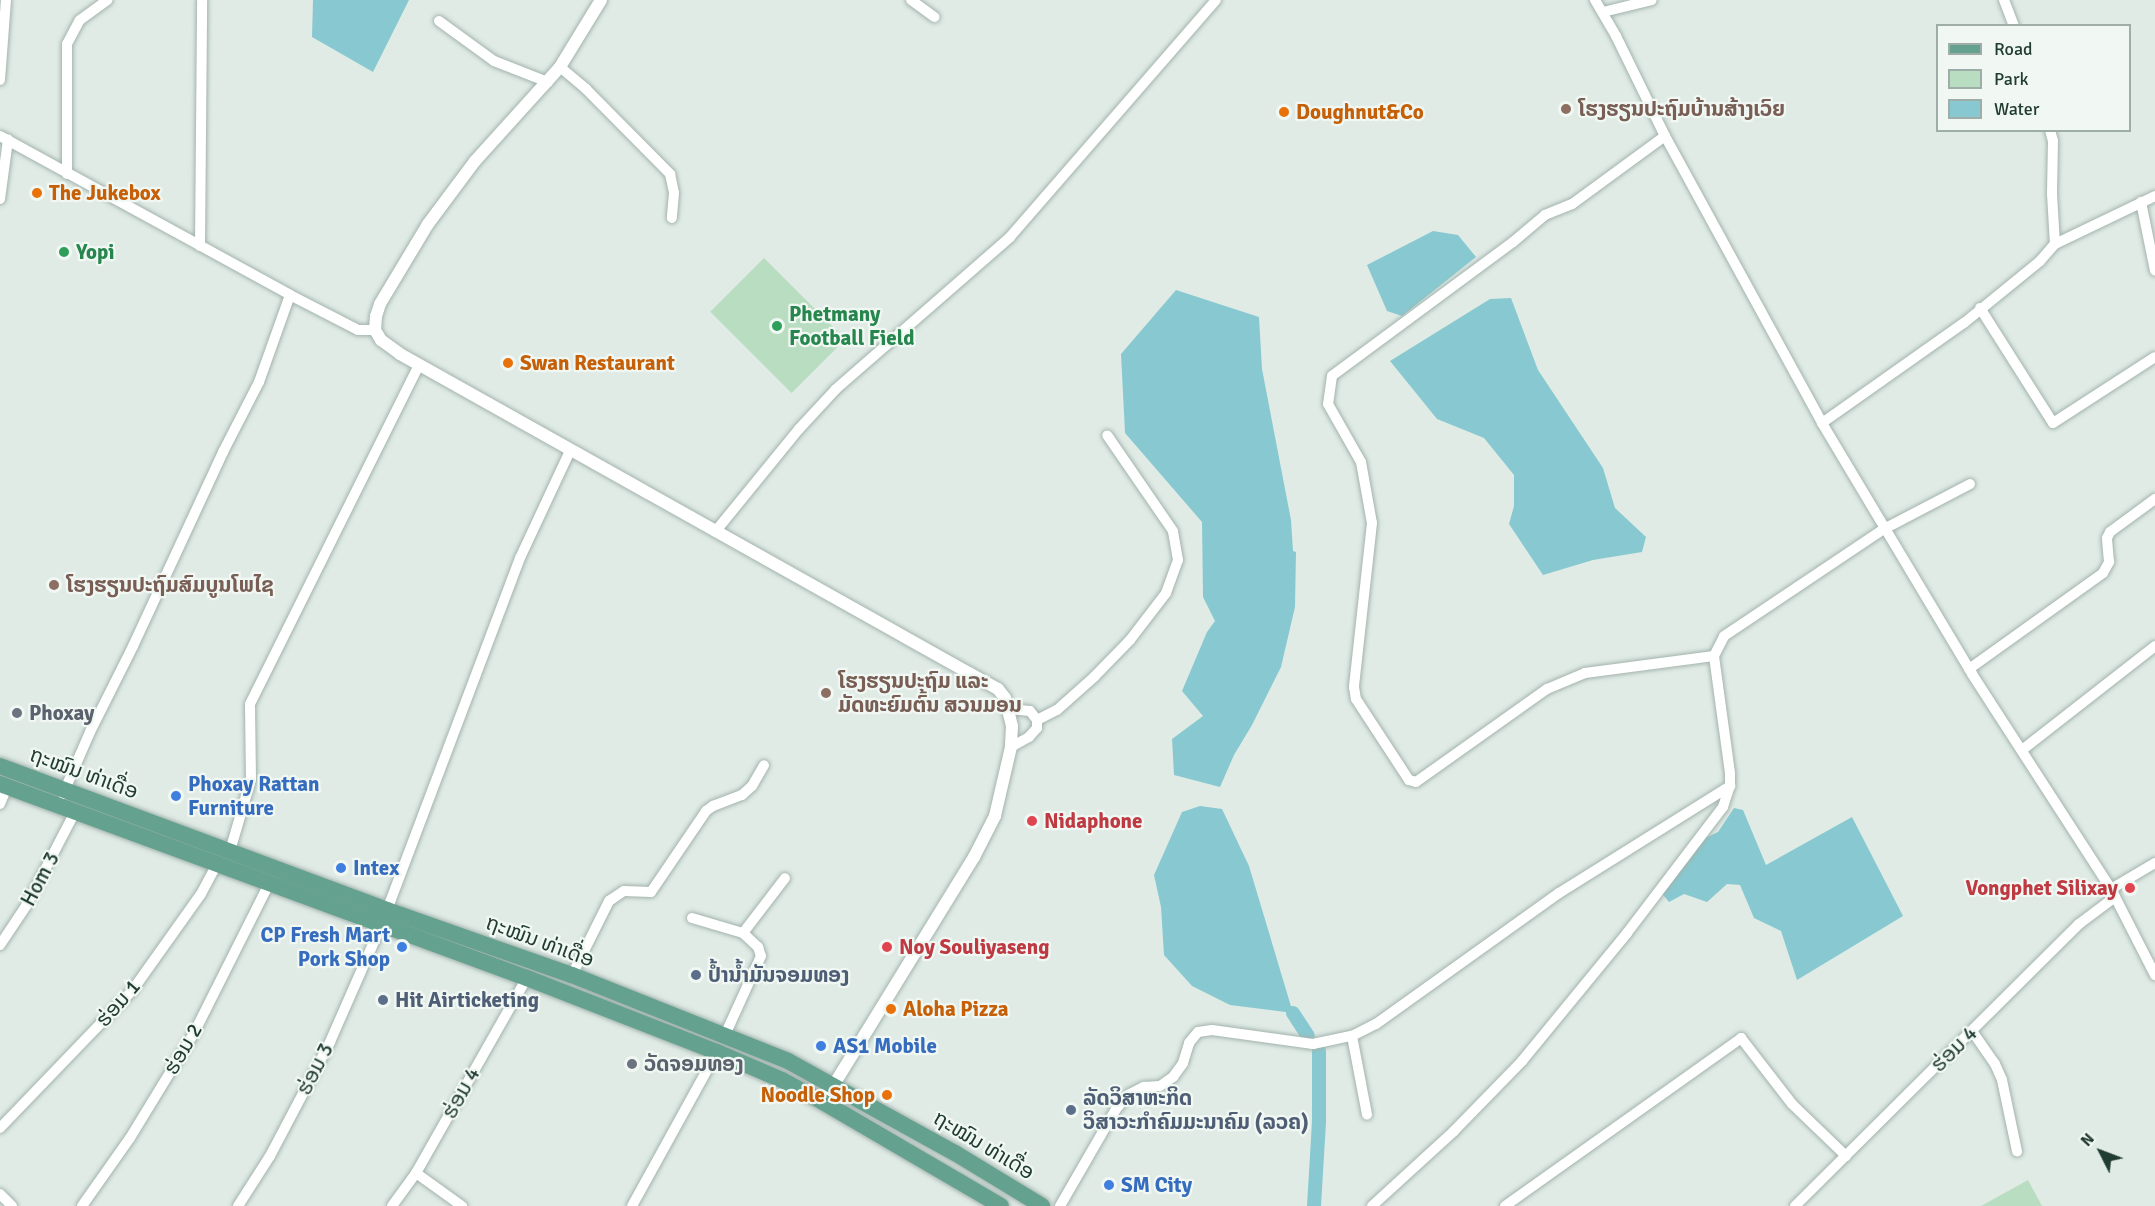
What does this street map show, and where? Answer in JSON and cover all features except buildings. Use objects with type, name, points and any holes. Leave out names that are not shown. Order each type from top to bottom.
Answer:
[{"type":"main road","name":"ຖະໝົນ ທ່າເດື່ອ","points":[[0,766],[62,797],[76,810],[269,884],[572,975],[788,1061],[834,1085],[1042,1206]]},
{"type":"main road","name":"ຖະໝົນ ທ່າເດື່ອ","points":[[4,785],[62,797],[230,851],[527,978],[717,1052],[782,1080],[823,1102],[1001,1206]]},
{"type":"street","points":[[0,80],[6,0]]},
{"type":"street","points":[[67,174],[67,44],[80,20],[108,0]]},
{"type":"street","points":[[200,246],[202,0]]},
{"type":"street","points":[[602,0],[560,67],[475,161],[428,224],[380,304],[375,330],[388,347],[998,689],[1010,709],[1011,747],[995,816],[974,857],[823,1102]]},
{"type":"street","points":[[911,0],[934,17]]},
{"type":"street","points":[[715,532],[785,445],[836,389],[1010,237],[1216,0]]},
{"type":"street","points":[[1594,0],[1603,12],[1665,136],[1822,423],[1969,669],[2113,893],[2155,975]]},
{"type":"street","points":[[1603,12],[1652,0]]},
{"type":"street","points":[[2004,0],[2013,24]]},
{"type":"street","points":[[439,21],[494,61],[548,82]]},
{"type":"street","points":[[560,67],[586,89],[670,174],[674,193],[672,218]]},
{"type":"street","points":[[2051,132],[2053,141],[2052,194],[2055,244]]},
{"type":"street","points":[[1665,136],[1572,204],[1545,215],[1514,242],[1332,376],[1328,404],[1361,462],[1372,523],[1354,687],[1361,710],[1412,782],[1547,689],[1585,673],[1714,656]]},
{"type":"street","points":[[0,199],[4,138],[290,295],[358,330],[375,330]]},
{"type":"street","points":[[1822,423],[1964,323],[2040,261],[2055,244],[2155,196]]},
{"type":"street","points":[[2141,202],[2155,271]]},
{"type":"street","points":[[62,797],[90,732],[259,382],[290,295]]},
{"type":"street","points":[[1980,308],[2053,423],[2155,357]]},
{"type":"street","points":[[230,851],[251,779],[250,704],[419,364]]},
{"type":"street","points":[[1037,720],[1057,710],[1130,640],[1166,592],[1178,560],[1173,531],[1107,435]]},
{"type":"street","name":"ຮ່ອມ 3","points":[[238,1206],[270,1156],[330,1042],[384,918],[520,558],[570,451]]},
{"type":"street","points":[[1372,1206],[1454,1131],[1522,1061],[1634,924],[1723,807],[1730,786],[1714,656],[1724,636],[1884,529],[1970,484]]},
{"type":"street","points":[[1969,669],[2103,573],[2109,562],[2107,538],[2110,532],[2155,499]]},
{"type":"street","points":[[2022,750],[2155,646]]},
{"type":"street","points":[[1010,709],[1029,711],[1037,720],[1037,728],[1011,747]]},
{"type":"street","points":[[572,975],[609,901],[624,891],[651,892],[706,811],[742,795],[752,786],[764,765]]},
{"type":"street","points":[[0,804],[4,785]]},
{"type":"street","points":[[1060,1206],[1116,1109],[1128,1095],[1144,1087],[1160,1086],[1173,1077],[1183,1062],[1189,1043],[1198,1032],[1212,1030],[1313,1044],[1352,1036],[1376,1024],[1559,893],[1730,786]]},
{"type":"street","name":"Hom 3","points":[[0,945],[26,906],[76,810]]},
{"type":"street","name":"ຮ່ອມ 4","points":[[1795,1206],[2079,924],[2113,893],[2155,863]]},
{"type":"street","name":"ຮ່ອມ 1","points":[[0,1128],[132,991],[201,894],[217,864]]},
{"type":"street","points":[[743,933],[784,879]]},
{"type":"street","name":"ຮ່ອມ 2","points":[[82,1206],[130,1138],[194,1033],[269,884]]},
{"type":"street","points":[[692,918],[743,933],[758,947],[761,956],[725,1035]]},
{"type":"street","name":"ຮ່ອມ 4","points":[[392,1206],[416,1173],[527,978]]},
{"type":"street","points":[[1972,1031],[1995,1064],[2002,1080],[2017,1151]]},
{"type":"street","points":[[1352,1036],[1367,1115]]},
{"type":"street","points":[[1504,1206],[1741,1038],[1792,1104],[1846,1156]]},
{"type":"street","points":[[632,1206],[717,1052]]},
{"type":"street","points":[[416,1173],[462,1206]]},
{"type":"street","points":[[0,1194],[12,1206]]},
{"type":"green space","name":"Phetmany Football Field","points":[[764,258],[845,339],[792,393],[710,312]]},
{"type":"green space","points":[[2028,1180],[2042,1206],[1981,1206]]},
{"type":"water","points":[[313,0],[409,0],[373,72],[312,37]]},
{"type":"water","points":[[1433,231],[1458,235],[1476,257],[1402,316],[1387,311],[1367,265]]},
{"type":"water","points":[[1176,290],[1259,317],[1262,369],[1291,520],[1293,551],[1296,552],[1295,607],[1281,667],[1234,755],[1220,787],[1174,775],[1172,739],[1203,716],[1182,691],[1207,632],[1215,621],[1203,597],[1202,522],[1125,433],[1121,354]]},
{"type":"water","points":[[1511,298],[1538,370],[1603,468],[1615,508],[1646,537],[1642,552],[1593,560],[1543,575],[1509,524],[1514,506],[1514,475],[1484,438],[1437,419],[1390,361],[1490,299]]},
{"type":"water","points":[[1200,806],[1222,809],[1249,866],[1293,1013],[1230,1005],[1192,986],[1164,955],[1161,907],[1154,875],[1182,812]]},
{"type":"water","points":[[1734,808],[1743,810],[1766,865],[1852,817],[1903,916],[1797,980],[1781,931],[1754,918],[1740,885],[1727,884],[1707,902],[1684,894],[1669,902],[1658,889],[1701,840],[1718,832]]},
{"type":"waterway","points":[[1293,1013],[1308,1036]]},
{"type":"waterway","points":[[1314,1206],[1319,1122],[1319,1051]]},
{"type":"place","name":"ໂຮງຮຽນປະຖົມບ້ານສ້າງເວົຍ","points":[[1566,109]]},
{"type":"place","name":"Doughnut&Co","points":[[1284,112]]},
{"type":"place","name":"The Jukebox","points":[[37,193]]},
{"type":"place","name":"Yopi","points":[[64,252]]},
{"type":"place","name":"Phetmany Football Field","points":[[777,326]]},
{"type":"place","name":"Swan Restaurant","points":[[508,363]]},
{"type":"place","name":"ໂຮງຮຽນປະຖົມສົມບູນໂພໄຊ","points":[[54,585]]},
{"type":"place","name":"ໂຮງຮຽນປະຖົມ ແລະ ມັດທະຍົມຕົ້ນ ສວນມອນ","points":[[826,693]]},
{"type":"place","name":"Phoxay","points":[[17,713]]},
{"type":"place","name":"Phoxay Rattan Furniture","points":[[176,796]]},
{"type":"place","name":"Nidaphone","points":[[1032,821]]},
{"type":"place","name":"Intex","points":[[341,868]]},
{"type":"place","name":"Vongphet Silixay","points":[[2130,888]]},
{"type":"place","name":"CP Fresh Mart Pork Shop","points":[[402,947]]},
{"type":"place","name":"Noy Souliyaseng","points":[[887,947]]},
{"type":"place","name":"ປ້ຳນ້ຳມັນຈອມທອງ","points":[[696,975]]},
{"type":"place","name":"Hit Airticketing","points":[[383,1000]]},
{"type":"place","name":"Aloha Pizza","points":[[891,1009]]},
{"type":"place","name":"AS1 Mobile","points":[[821,1046]]},
{"type":"place","name":"ວັດຈອມທອງ","points":[[632,1064]]},
{"type":"place","name":"Noodle Shop","points":[[887,1095]]},
{"type":"place","name":"ລັດວິສາຫະກິດ ວິສາວະກຳຄົມມະນາຄົມ (ລວຄ)","points":[[1071,1110]]},
{"type":"place","name":"SM City","points":[[1109,1185]]}]
